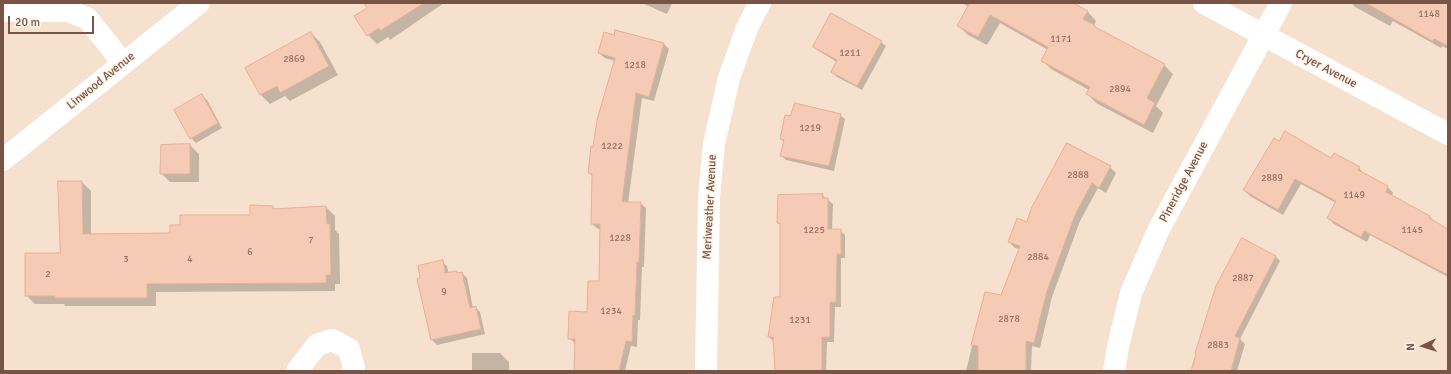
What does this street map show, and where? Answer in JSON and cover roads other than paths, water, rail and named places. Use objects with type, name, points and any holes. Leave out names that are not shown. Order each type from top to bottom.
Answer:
[{"type":"street","name":"Linwood Avenue","points":[[3,160],[123,62],[199,3]]},
{"type":"street","name":"Meriweather Avenue","points":[[706,371],[709,197],[714,144],[729,78],[747,28],[760,3]]},
{"type":"street","name":"Cryer Avenue","points":[[1204,3],[1448,134]]},
{"type":"street","name":"Pineridge Avenue","points":[[1114,371],[1118,347],[1131,293],[1159,229],[1281,3]]},
{"type":"street","points":[[3,11],[69,11],[88,19],[123,62]]},
{"type":"street","points":[[297,371],[317,345],[332,340],[349,349],[354,368],[352,371]]}]
